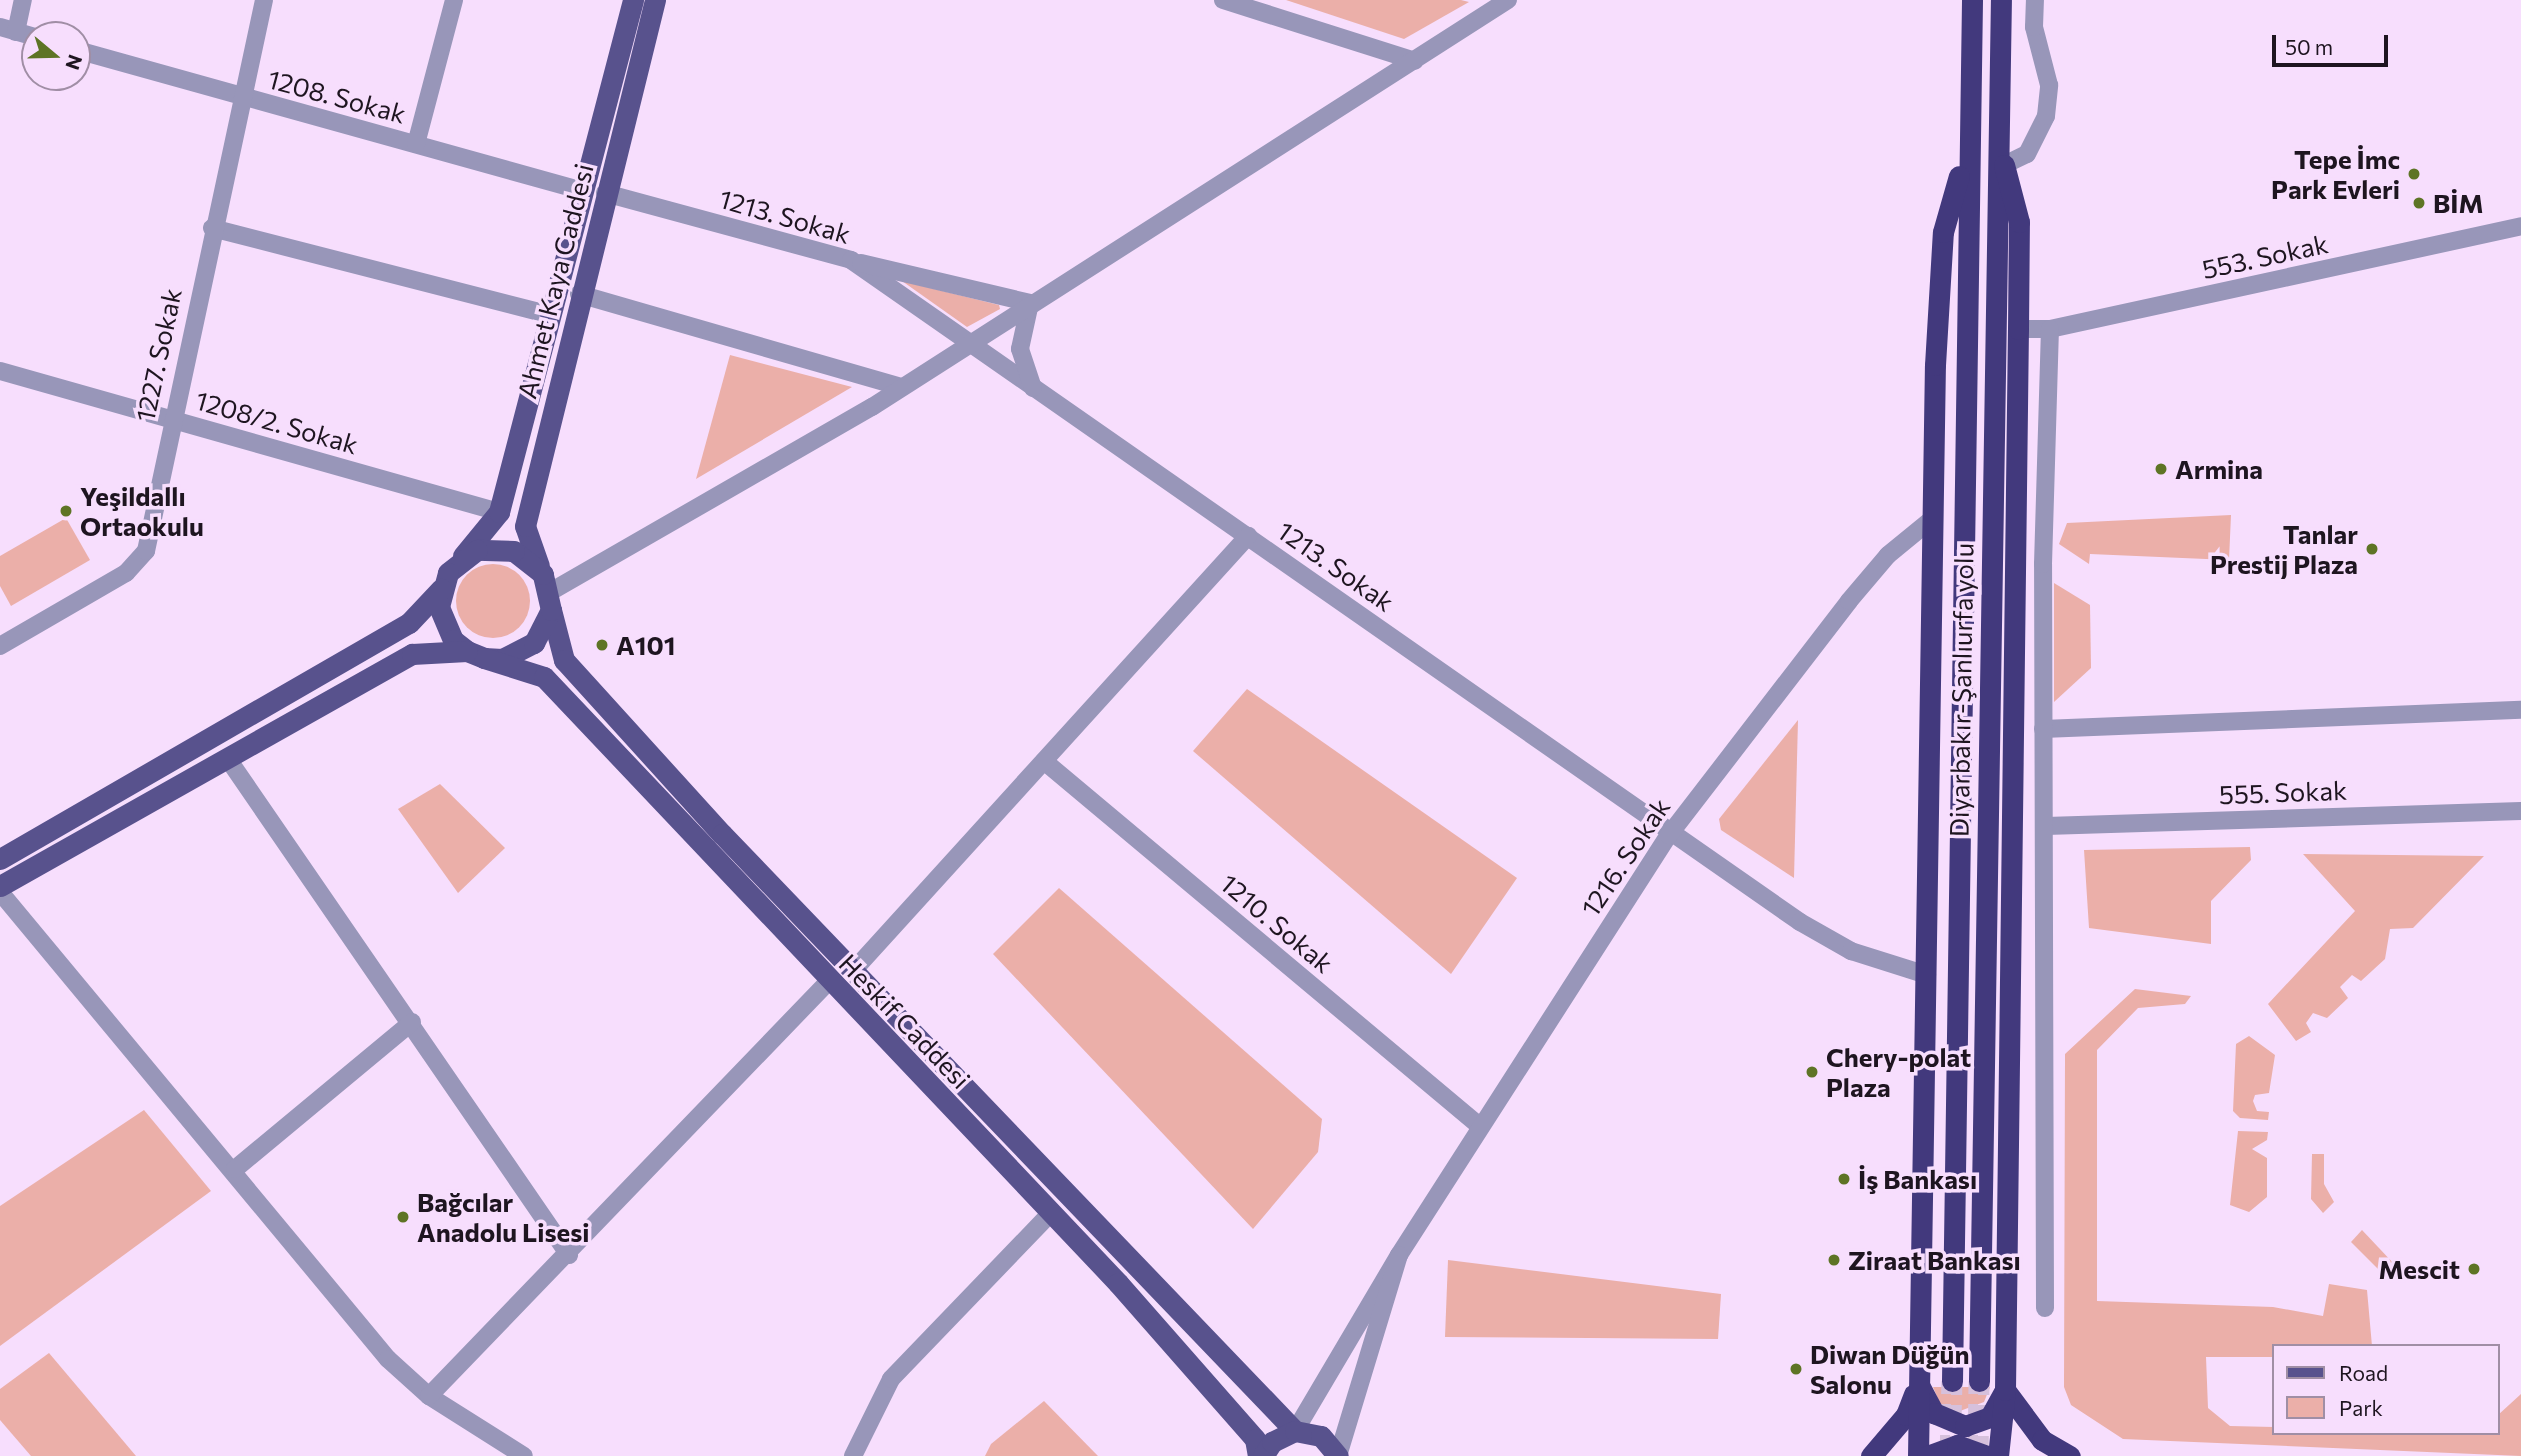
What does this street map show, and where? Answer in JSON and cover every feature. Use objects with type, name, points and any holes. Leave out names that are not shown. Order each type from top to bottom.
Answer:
[{"type":"highway","name":"Diyarbakır-Şanlıurfa yolu","points":[[1952,1381],[1967,146],[1972,0]]},
{"type":"highway","name":"Diyarbakır-Şanlıurfa yolu","points":[[1979,1381],[2001,0]]},
{"type":"highway","points":[[1997,135],[2019,222],[2005,1390],[1998,1456]]},
{"type":"highway","points":[[1918,1456],[1933,519],[1943,232],[1967,146]]},
{"type":"highway","points":[[1918,1382],[1934,1413],[1954,1426],[1990,1417],[2005,1390]]},
{"type":"highway","points":[[1871,1456],[1906,1415],[1918,1382]]},
{"type":"highway","points":[[2005,1390],[2042,1440],[2070,1456]]},
{"type":"highway","points":[[1927,1456],[1957,1445],[1988,1456]]},
{"type":"main road","name":"Ahmet Kaya Caddesi","points":[[461,559],[499,512],[633,0]]},
{"type":"main road","name":"Ahmet Kaya Caddesi","points":[[655,0],[579,295],[525,526],[548,592],[564,660],[853,971],[1295,1431]]},
{"type":"main road","points":[[0,859],[409,623],[441,589],[461,559],[496,547],[531,560],[548,592],[534,643],[510,656],[412,654],[0,886]]},
{"type":"main road","points":[[441,589],[444,625],[475,655]]},
{"type":"main road","name":"Heskif Caddesi","points":[[475,655],[544,677],[828,982],[1051,1213],[1255,1439],[1261,1456]]},
{"type":"main road","points":[[1261,1456],[1272,1442],[1295,1431],[1321,1437],[1338,1456]]},
{"type":"street","points":[[8,30],[23,0]]},
{"type":"street","name":"1227. Sokak","points":[[0,646],[137,566],[146,551],[170,419],[264,0]]},
{"type":"street","points":[[416,144],[454,0]]},
{"type":"street","points":[[1223,0],[1415,61]]},
{"type":"street","points":[[548,592],[902,387],[1508,0]]},
{"type":"street","points":[[2004,165],[2027,154],[2046,117],[2049,85],[2034,27],[2035,0]]},
{"type":"street","name":"1208. Sokak","points":[[91,54],[583,191]]},
{"type":"street","name":"1213. Sokak","points":[[606,193],[851,260],[1248,536],[1669,835],[1851,951],[1927,975]]},
{"type":"street","name":"553. Sokak","points":[[2018,329],[2050,329],[2521,226]]},
{"type":"street","points":[[212,228],[552,315]]},
{"type":"street","points":[[851,260],[1030,303]]},
{"type":"street","points":[[579,295],[902,387]]},
{"type":"street","points":[[1030,303],[1020,349],[1033,389]]},
{"type":"street","points":[[2045,1308],[2046,826],[2043,729],[2050,329]]},
{"type":"street","name":"1208/2. Sokak","points":[[0,371],[499,512]]},
{"type":"street","name":"1216. Sokak","points":[[1399,1255],[1477,1124],[1669,835],[1849,601],[1888,555],[1933,519]]},
{"type":"street","points":[[853,971],[1248,536]]},
{"type":"street","points":[[2043,729],[2521,710]]},
{"type":"street","points":[[228,759],[412,1022],[569,1255]]},
{"type":"street","name":"1210. Sokak","points":[[1044,761],[1477,1124]]},
{"type":"street","name":"555. Sokak","points":[[2046,826],[2521,811]]},
{"type":"street","points":[[0,892],[234,1169],[388,1359],[429,1396],[524,1456]]},
{"type":"street","points":[[429,1396],[569,1255],[828,982]]},
{"type":"street","points":[[234,1169],[412,1022]]},
{"type":"street","points":[[853,1456],[891,1379],[1051,1213]]},
{"type":"street","points":[[1295,1431],[1399,1255]]},
{"type":"street","points":[[1338,1456],[1399,1255]]},
{"type":"green space","points":[[1286,0],[1461,0],[1469,2],[1404,39]]},
{"type":"green space","points":[[902,281],[999,305],[1000,309],[967,327]]},
{"type":"green space","points":[[730,355],[852,387],[696,479]]},
{"type":"green space","points":[[2231,515],[2229,560],[2090,554],[2089,564],[2059,544],[2067,523]]},
{"type":"green space","points":[[66,518],[90,560],[11,606],[0,586],[0,556]]},
{"type":"green space","points":[[493,564],[507,567],[519,575],[527,587],[530,601],[527,615],[519,627],[507,635],[493,638],[479,635],[467,627],[459,615],[456,601],[459,587],[467,575],[479,567]]},
{"type":"green space","points":[[2054,583],[2090,605],[2091,668],[2054,702]]},
{"type":"green space","points":[[1247,689],[1517,878],[1451,974],[1193,751]]},
{"type":"green space","points":[[1798,720],[1794,878],[1721,830],[1719,819]]},
{"type":"green space","points":[[440,784],[505,848],[458,893],[398,809]]},
{"type":"green space","points":[[2250,847],[2251,860],[2211,901],[2211,944],[2089,928],[2084,850]]},
{"type":"green space","points":[[2303,854],[2484,856],[2413,928],[2390,929],[2385,959],[2361,981],[2352,975],[2340,987],[2348,998],[2327,1018],[2313,1013],[2306,1023],[2311,1032],[2296,1041],[2268,1004],[2355,911]]},
{"type":"green space","points":[[1059,888],[1322,1119],[1318,1152],[1253,1229],[993,954]]},
{"type":"green space","points":[[2135,989],[2191,996],[2185,1004],[2138,1008],[2097,1050],[2097,1301],[2273,1307],[2323,1316],[2329,1284],[2367,1290],[2372,1344],[2272,1344],[2272,1357],[2206,1357],[2208,1408],[2230,1426],[2272,1427],[2272,1435],[2500,1435],[2500,1413],[2521,1394],[2521,1456],[2123,1439],[2071,1405],[2064,1387],[2065,1054]]},
{"type":"green space","points":[[2249,1036],[2275,1055],[2269,1093],[2255,1095],[2253,1101],[2257,1111],[2269,1112],[2268,1120],[2240,1118],[2233,1111],[2236,1044]]},
{"type":"green space","points":[[144,1110],[211,1191],[0,1346],[0,1206]]},
{"type":"green space","points":[[2238,1131],[2268,1132],[2267,1140],[2252,1149],[2267,1158],[2267,1197],[2249,1212],[2230,1205]]},
{"type":"green space","points":[[2312,1154],[2324,1154],[2324,1184],[2334,1202],[2323,1213],[2311,1199]]},
{"type":"green space","points":[[2362,1230],[2395,1265],[2394,1270],[2382,1273],[2351,1242]]},
{"type":"green space","points":[[1448,1260],[1721,1294],[1718,1339],[1445,1337]]},
{"type":"green space","points":[[49,1353],[136,1456],[31,1456],[0,1420],[0,1389]]},
{"type":"green space","points":[[1933,1387],[1990,1387],[1984,1402],[1960,1411],[1941,1406]]},
{"type":"green space","points":[[1044,1401],[1098,1456],[985,1456],[991,1444]]},
{"type":"tunnel","points":[[1950,1456],[1952,1381]]},
{"type":"tunnel","points":[[1978,1456],[1979,1381]]},
{"type":"place","name":"Tepe İmc Park Evleri","points":[[2414,174]]},
{"type":"place","name":"BİM","points":[[2419,203]]},
{"type":"place","name":"Armina","points":[[2161,469]]},
{"type":"place","name":"Yeşildallı Ortaokulu","points":[[66,511]]},
{"type":"place","name":"Tanlar Prestij Plaza","points":[[2372,549]]},
{"type":"place","name":"A101","points":[[602,645]]},
{"type":"place","name":"Chery-polat Plaza","points":[[1812,1072]]},
{"type":"place","name":"İş Bankası","points":[[1844,1179]]},
{"type":"place","name":"Bağcılar Anadolu Lisesi","points":[[403,1217]]},
{"type":"place","name":"Ziraat Bankası","points":[[1834,1260]]},
{"type":"place","name":"Mescit","points":[[2474,1269]]},
{"type":"place","name":"Diwan Düğün Salonu","points":[[1796,1369]]}]
